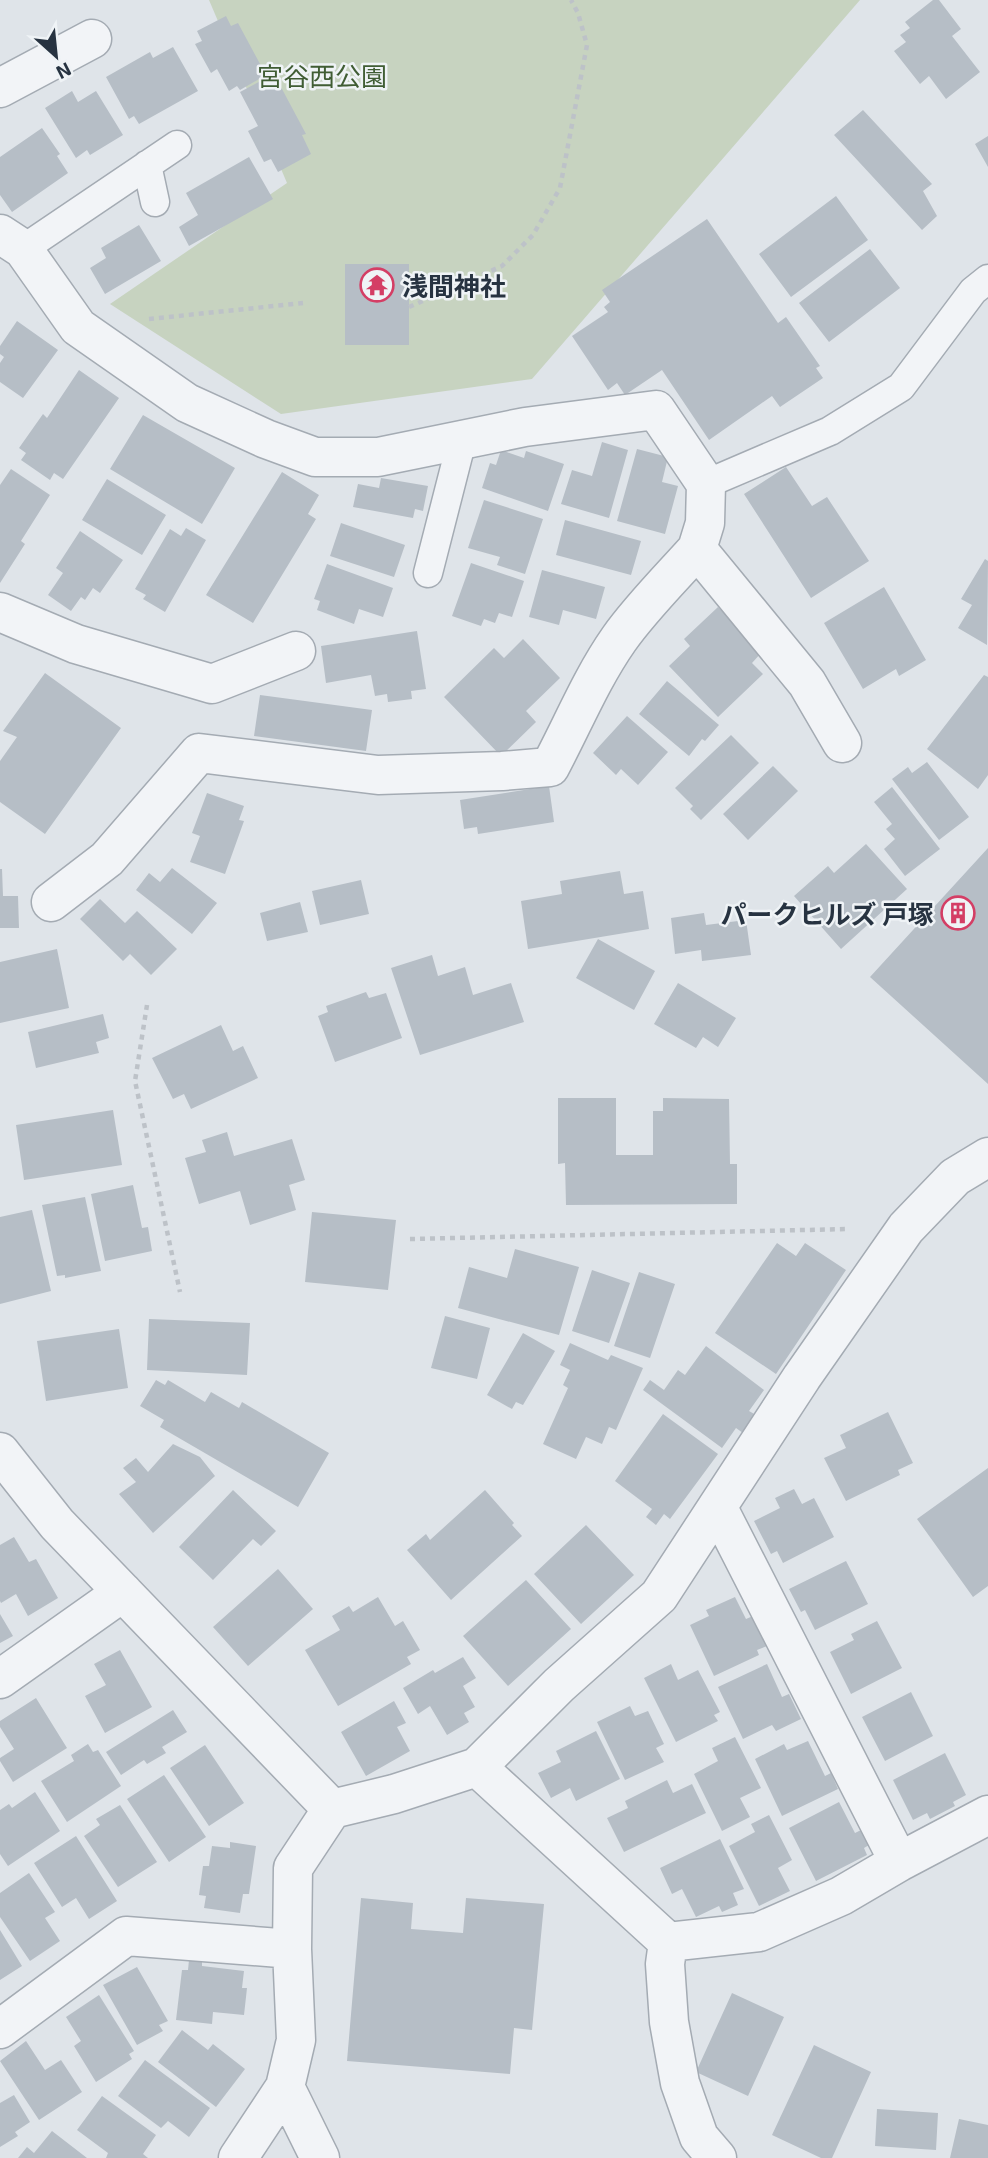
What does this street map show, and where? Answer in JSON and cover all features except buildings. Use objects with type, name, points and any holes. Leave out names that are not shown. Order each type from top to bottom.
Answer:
[{"type":"street","points":[[0,88],[92,39]]},
{"type":"street","points":[[12,241],[78,327],[187,402],[266,439],[315,457],[378,457],[526,427],[656,410],[706,484],[705,523],[697,549],[620,637],[590,685],[550,767],[378,775],[199,753],[107,859],[51,902]]},
{"type":"street","points":[[697,549],[807,683],[842,743]]},
{"type":"street","points":[[0,612],[76,644],[212,684],[296,651]]},
{"type":"street","points":[[238,2158],[285,2087],[296,2040],[292,1949],[293,1868],[332,1809],[394,1794],[477,1768],[559,1685],[659,1596],[802,1377],[906,1228],[955,1177],[988,1157]]},
{"type":"street","points":[[0,1452],[57,1524],[332,1809]]},
{"type":"street","points":[[718,1508],[899,1862]]},
{"type":"street","points":[[0,1679],[123,1592]]},
{"type":"street","points":[[477,1768],[668,1942],[760,1932],[841,1896],[988,1815]]},
{"type":"street","points":[[0,2029],[126,1936],[292,1949]]},
{"type":"street","points":[[668,1942],[665,1964],[669,2022],[680,2083],[699,2137],[717,2158]]},
{"type":"street","points":[[285,2087],[320,2158]]},
{"type":"lane","points":[[12,241],[148,165],[177,145]]},
{"type":"lane","points":[[148,165],[155,202]]},
{"type":"lane","points":[[706,484],[830,431],[901,387],[973,290],[988,279]]},
{"type":"lane","points":[[428,573],[462,440]]},
{"type":"path","points":[[409,307],[502,266],[533,235],[560,188],[587,45],[578,13],[571,0]]},
{"type":"path","points":[[78,327],[303,303]]},
{"type":"path","points":[[147,1005],[135,1081],[180,1292]]},
{"type":"path","points":[[410,1239],[906,1228]]},
{"type":"green space","name":"宮谷西公園","points":[[209,0],[860,0],[532,379],[281,414],[110,304],[287,183]]},
{"type":"place","name":"浅間神社","points":[[377,285]]},
{"type":"place","name":"パークヒルズ 戸塚","points":[[958,913]]}]
